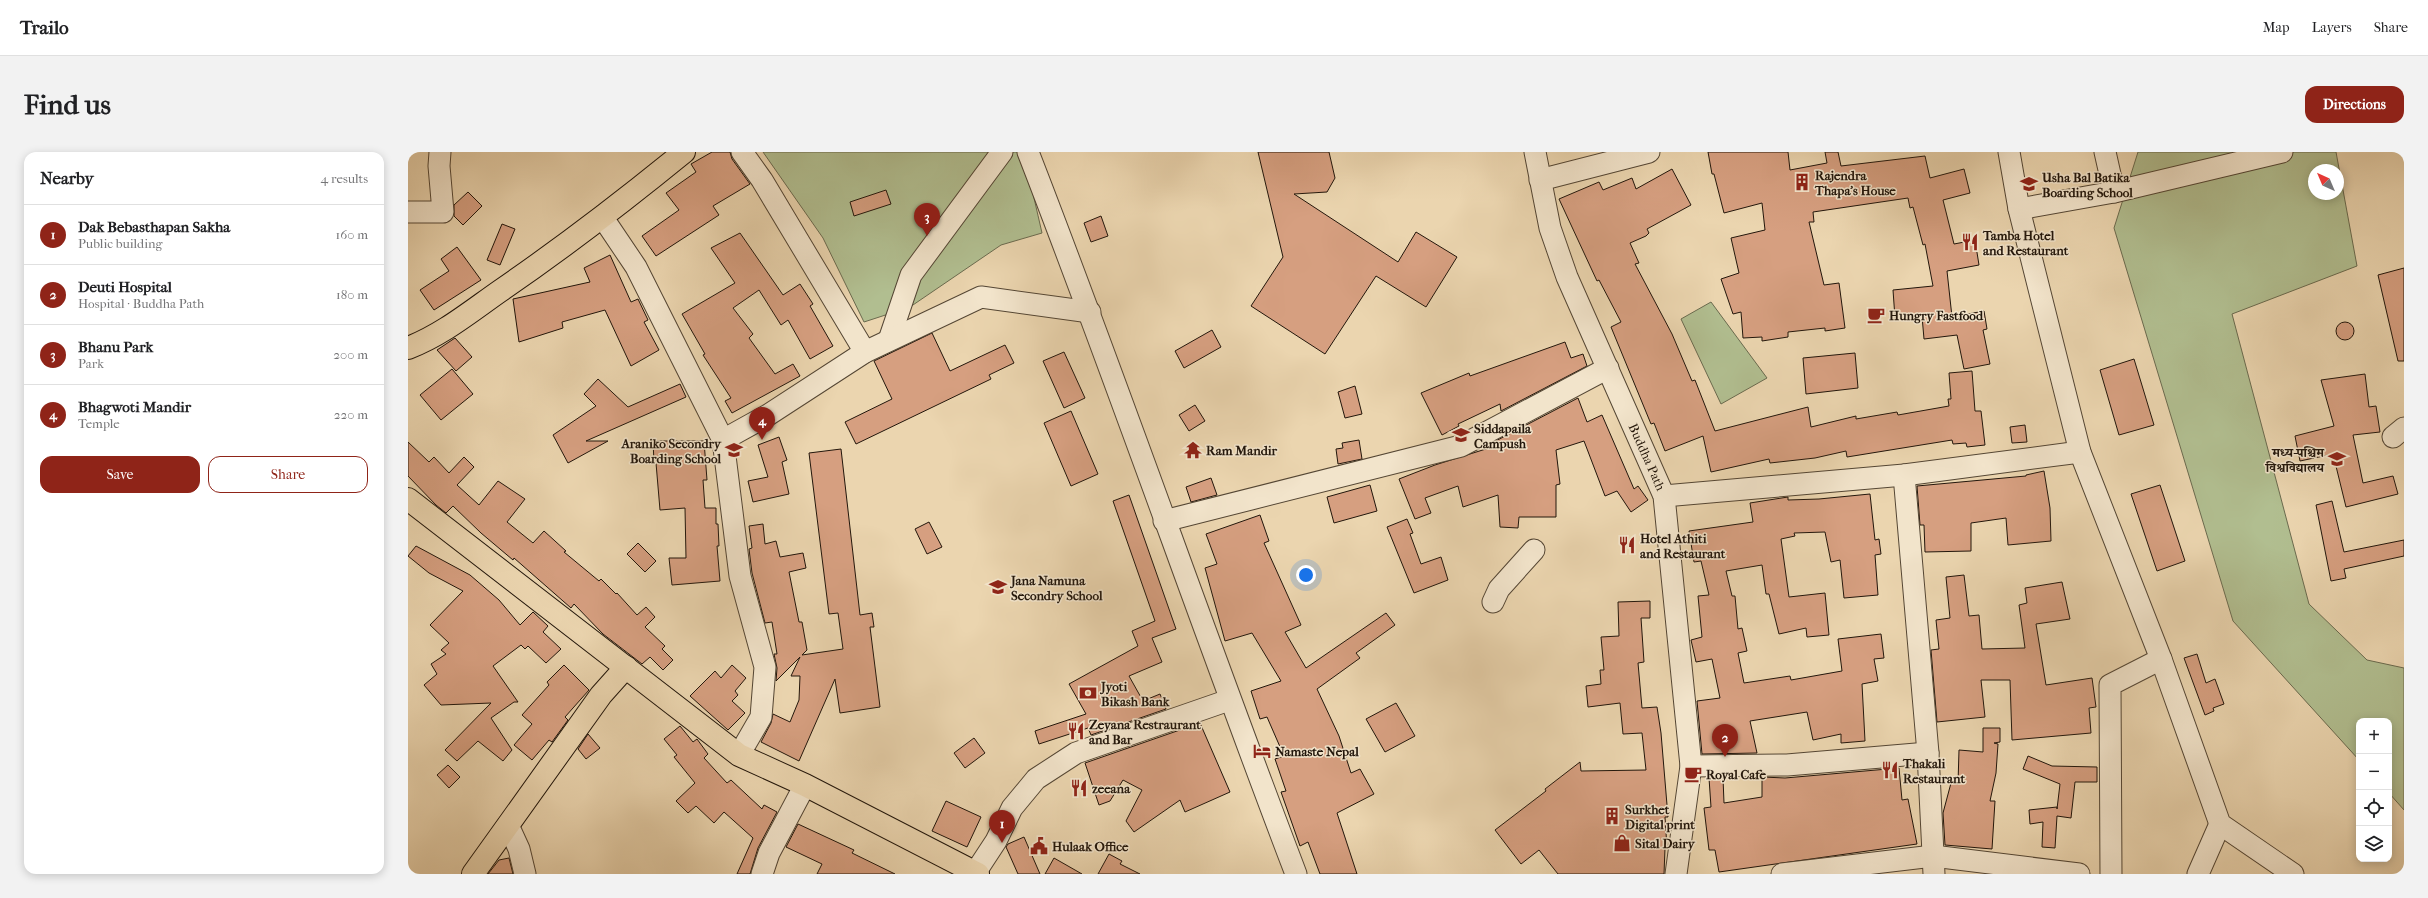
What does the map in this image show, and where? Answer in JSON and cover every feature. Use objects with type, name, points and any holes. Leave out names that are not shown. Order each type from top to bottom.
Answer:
[{"type":"main road","points":[[408,348],[430,339],[603,218],[684,152]]},
{"type":"main road","points":[[408,499],[740,756],[805,785],[976,873]]},
{"type":"main road","points":[[473,874],[601,695],[626,667]]},
{"type":"street","points":[[408,212],[443,212],[439,166],[440,152]]},
{"type":"street","points":[[742,152],[762,180],[865,352]]},
{"type":"street","points":[[890,340],[911,275],[1002,152]]},
{"type":"street","points":[[1028,152],[1090,312],[1229,700],[1296,874]]},
{"type":"street","name":"Buddha Path","points":[[1535,152],[1550,228],[1567,277],[1664,496],[1692,766],[1676,874]]},
{"type":"street","points":[[1540,180],[1649,152]]},
{"type":"street","points":[[2009,152],[2019,209],[2080,452],[2161,659],[2220,824],[2293,874]]},
{"type":"street","points":[[2105,152],[2114,192]]},
{"type":"street","points":[[2019,209],[2114,192],[2282,152]]},
{"type":"street","points":[[603,218],[636,267],[723,440],[740,576],[765,667],[761,717],[740,756]]},
{"type":"street","points":[[723,440],[768,415],[865,352],[981,297],[1090,312]]},
{"type":"street","points":[[1164,521],[1461,446],[1608,368]]},
{"type":"street","points":[[1664,496],[1904,476],[2080,452]]},
{"type":"street","points":[[1904,476],[1928,753],[1934,865]]},
{"type":"street","points":[[1493,602],[1498,589],[1534,550]]},
{"type":"street","points":[[2111,874],[2110,685],[2161,659]]},
{"type":"street","points":[[976,873],[996,841],[1012,808],[1036,779],[1076,752],[1229,700]]},
{"type":"street","points":[[1692,766],[1787,765],[1928,753]]},
{"type":"street","points":[[762,874],[769,854],[805,785]]},
{"type":"street","points":[[2198,874],[2220,824]]},
{"type":"street","points":[[508,825],[519,849],[526,874]]},
{"type":"street","points":[[769,854],[777,874]]},
{"type":"street","points":[[1782,874],[1934,865],[2078,874]]},
{"type":"green space","points":[[763,152],[1019,152],[1026,163],[1042,233],[1001,245],[910,307],[864,322],[823,238]]},
{"type":"green space","points":[[2138,152],[2336,152],[2338,164],[2308,164],[2308,200],[2344,200],[2344,195],[2357,266],[2232,314],[2309,604],[2367,660],[2404,668],[2404,810],[2392,796],[2392,718],[2356,718],[2356,757],[2233,621],[2114,228]]},
{"type":"green space","points":[[1711,302],[1767,378],[1721,404],[1681,319]]},
{"type":"building","points":[[712,152],[730,152],[732,159],[750,184],[713,206],[719,215],[656,256],[642,236],[679,210],[666,193],[696,172],[691,164]]},
{"type":"building","points":[[1258,152],[1329,152],[1335,178],[1327,192],[1294,194],[1398,262],[1416,232],[1457,257],[1426,307],[1376,276],[1325,354],[1251,306],[1283,257]]},
{"type":"building","points":[[1708,152],[1788,152],[1790,170],[1827,163],[1825,152],[1838,152],[1841,166],[1925,156],[1930,178],[1964,169],[1970,193],[1943,200],[1954,244],[1975,240],[1979,265],[1947,271],[1952,317],[1984,311],[1987,329],[1983,330],[1990,364],[1964,369],[1957,335],[1924,339],[1922,316],[1895,318],[1893,290],[1933,286],[1925,244],[1923,245],[1913,207],[1910,208],[1908,198],[1813,212],[1814,222],[1809,222],[1824,285],[1839,283],[1845,328],[1825,331],[1825,328],[1788,332],[1788,337],[1762,341],[1762,337],[1743,338],[1741,312],[1733,314],[1721,279],[1739,273],[1731,238],[1765,230],[1762,203],[1724,213],[1714,174],[1712,174]]},
{"type":"building","points":[[1672,169],[1691,205],[1647,229],[1649,233],[1646,236],[1630,243],[1639,263],[1635,264],[1672,334],[1692,381],[1695,380],[1715,431],[1808,407],[1811,427],[1856,416],[1856,419],[1897,412],[1898,415],[1949,406],[1948,399],[1951,399],[1949,373],[1972,371],[1975,411],[1981,411],[1985,445],[1967,447],[1966,443],[1953,444],[1952,440],[1847,457],[1846,451],[1815,458],[1770,463],[1769,459],[1711,472],[1703,436],[1665,451],[1654,423],[1651,424],[1611,327],[1621,322],[1599,280],[1597,281],[1559,199],[1599,182],[1603,190],[1632,178],[1636,189]]},
{"type":"building","points":[[886,190],[891,204],[854,216],[850,202]]},
{"type":"building","points":[[468,192],[482,206],[463,225],[454,216],[454,205]]},
{"type":"building","points":[[1101,216],[1108,236],[1091,242],[1084,223]]},
{"type":"building","points":[[502,224],[515,229],[500,265],[487,260]]},
{"type":"building","points":[[740,233],[783,295],[800,284],[813,304],[810,306],[833,346],[810,359],[788,320],[781,325],[759,290],[733,308],[753,334],[749,338],[775,374],[793,364],[800,376],[732,413],[725,401],[731,398],[703,355],[705,354],[682,314],[735,283],[711,248]]},
{"type":"building","points":[[457,247],[481,280],[434,310],[420,290],[449,271],[441,259]]},
{"type":"building","points":[[610,255],[631,302],[638,299],[648,320],[644,322],[659,350],[631,366],[605,310],[562,322],[563,328],[519,342],[513,299],[590,282],[584,268]]},
{"type":"building","points":[[2404,268],[2404,361],[2398,361],[2378,275]]},
{"type":"building","points":[[2345,322],[2351,325],[2354,331],[2351,337],[2345,340],[2339,337],[2336,331],[2339,325]]},
{"type":"building","points":[[1212,330],[1221,347],[1184,368],[1175,351]]},
{"type":"building","points":[[932,333],[950,371],[1005,345],[1014,363],[989,375],[991,379],[856,444],[845,422],[892,399],[874,361]]},
{"type":"building","points":[[455,338],[472,357],[456,371],[437,350]]},
{"type":"building","points":[[1565,342],[1571,358],[1583,354],[1587,366],[1501,411],[1500,404],[1458,424],[1459,426],[1442,435],[1421,393],[1469,373],[1470,376]]},
{"type":"building","points":[[1064,352],[1085,398],[1064,408],[1043,361]]},
{"type":"building","points":[[1855,353],[1858,388],[1806,394],[1803,358]]},
{"type":"building","points":[[2134,359],[2154,425],[2119,435],[2100,370]]},
{"type":"building","points":[[452,369],[473,394],[441,420],[420,395]]},
{"type":"building","points":[[2365,374],[2369,407],[2376,406],[2380,432],[2353,435],[2363,483],[2393,476],[2398,494],[2346,507],[2333,454],[2300,461],[2295,436],[2334,426],[2321,380]]},
{"type":"building","points":[[598,379],[628,407],[680,384],[686,397],[586,441],[608,441],[568,463],[553,435],[596,406],[584,394]]},
{"type":"building","points":[[1355,386],[1362,414],[1345,418],[1338,392]]},
{"type":"building","points":[[1578,398],[1587,422],[1602,415],[1634,489],[1638,486],[1648,500],[1631,512],[1617,491],[1605,496],[1584,441],[1556,450],[1560,484],[1556,485],[1556,517],[1519,517],[1518,528],[1500,527],[1498,495],[1463,507],[1458,486],[1425,498],[1431,513],[1415,519],[1399,479],[1435,465],[1489,448],[1488,445]]},
{"type":"building","points":[[1195,405],[1205,421],[1189,431],[1179,415]]},
{"type":"building","points":[[1071,411],[1098,474],[1071,486],[1044,423]]},
{"type":"building","points":[[2025,425],[2027,442],[2012,443],[2010,427]]},
{"type":"building","points":[[779,437],[787,460],[782,462],[789,494],[753,502],[748,481],[768,477],[758,445]]},
{"type":"building","points":[[1359,440],[1362,459],[1338,464],[1336,449],[1343,448],[1342,443]]},
{"type":"building","points":[[653,441],[704,441],[707,480],[703,480],[705,508],[716,508],[720,581],[672,585],[669,558],[686,558],[685,508],[660,510],[656,463],[654,463]]},
{"type":"building","points":[[408,442],[429,462],[434,457],[449,473],[464,457],[474,467],[457,485],[479,505],[498,481],[525,499],[507,522],[533,543],[544,531],[566,551],[564,552],[599,581],[601,579],[616,594],[617,593],[637,615],[646,607],[655,617],[645,627],[665,646],[662,649],[673,660],[663,670],[650,657],[642,664],[603,634],[574,604],[571,608],[514,558],[513,560],[481,533],[453,506],[446,513],[436,505],[408,476]]},
{"type":"building","points":[[841,449],[860,615],[872,613],[874,627],[870,627],[880,707],[840,713],[835,679],[799,761],[761,742],[771,723],[773,714],[790,722],[799,700],[800,676],[791,676],[800,657],[776,681],[777,668],[774,654],[777,654],[772,622],[765,623],[752,573],[749,549],[752,548],[749,526],[763,524],[765,544],[776,541],[780,557],[803,553],[806,568],[789,572],[799,622],[802,622],[807,650],[802,655],[843,649],[838,613],[829,614],[809,453]]},
{"type":"building","points":[[2044,471],[2050,508],[2051,541],[2008,545],[2006,518],[1971,523],[1971,551],[1925,552],[1924,525],[1920,525],[1917,486],[2026,476]]},
{"type":"building","points":[[1211,478],[1217,495],[1191,502],[1186,487]]},
{"type":"building","points":[[1370,485],[1377,511],[1334,523],[1327,497]]},
{"type":"building","points":[[2160,485],[2185,561],[2157,571],[2131,494]]},
{"type":"building","points":[[1870,494],[1875,540],[1879,539],[1881,554],[1875,555],[1878,595],[1844,598],[1840,560],[1831,562],[1825,532],[1794,533],[1795,536],[1781,539],[1789,597],[1825,593],[1829,635],[1807,637],[1806,628],[1779,634],[1769,594],[1766,594],[1762,565],[1726,571],[1732,596],[1735,596],[1738,629],[1742,628],[1747,651],[1738,653],[1744,683],[1790,676],[1791,680],[1842,671],[1838,639],[1881,634],[1884,658],[1874,659],[1878,681],[1862,684],[1865,741],[1841,743],[1841,734],[1813,740],[1807,712],[1750,721],[1757,753],[1702,754],[1697,701],[1720,698],[1712,659],[1696,662],[1691,640],[1702,637],[1698,596],[1709,595],[1701,561],[1694,562],[1689,531],[1753,522],[1750,503],[1788,497],[1788,500],[1819,499]]},
{"type":"building","points":[[1129,495],[1176,629],[1152,638],[1162,662],[1129,676],[1143,701],[1160,694],[1166,709],[1091,735],[1088,728],[1039,744],[1035,731],[1086,714],[1069,684],[1138,646],[1132,631],[1155,621],[1113,501]]},
{"type":"building","points":[[2332,501],[2344,552],[2404,540],[2404,556],[2344,569],[2346,578],[2331,581],[2316,505]]},
{"type":"building","points":[[1260,515],[1269,541],[1264,543],[1301,625],[1285,632],[1306,668],[1386,613],[1395,625],[1356,653],[1360,658],[1317,689],[1339,736],[1351,773],[1360,769],[1374,794],[1337,813],[1357,874],[1320,874],[1308,842],[1300,846],[1281,792],[1286,791],[1275,759],[1284,756],[1267,717],[1260,719],[1251,691],[1281,681],[1252,633],[1225,641],[1205,568],[1217,564],[1206,534]]},
{"type":"building","points":[[1407,519],[1413,533],[1410,534],[1421,564],[1441,557],[1448,580],[1414,593],[1387,527]]},
{"type":"building","points":[[929,522],[942,547],[927,554],[915,529]]},
{"type":"building","points":[[638,543],[656,561],[645,572],[627,554]]},
{"type":"building","points":[[416,546],[470,575],[499,600],[520,625],[533,612],[548,626],[543,632],[561,649],[546,663],[528,646],[525,649],[521,645],[493,666],[518,702],[514,702],[491,718],[512,750],[503,761],[478,741],[457,761],[445,750],[491,703],[441,705],[424,685],[437,674],[431,664],[446,654],[441,650],[449,643],[430,625],[463,591],[429,573],[408,556]]},
{"type":"building","points":[[1964,575],[1969,616],[1979,615],[1982,649],[2025,648],[2019,605],[2027,603],[2025,588],[2062,582],[2070,619],[2036,624],[2046,685],[2092,678],[2096,707],[2089,708],[2091,733],[2012,740],[2010,680],[1981,680],[1985,717],[1937,722],[1931,650],[1939,649],[1936,620],[1950,618],[1946,577]]},
{"type":"building","points":[[1650,601],[1650,618],[1641,618],[1644,662],[1638,663],[1642,708],[1657,707],[1661,733],[1668,817],[1665,817],[1667,848],[1665,848],[1664,874],[1558,874],[1539,850],[1521,864],[1495,830],[1546,791],[1545,789],[1580,762],[1581,771],[1646,770],[1642,733],[1623,734],[1620,703],[1588,707],[1586,686],[1601,684],[1600,670],[1604,670],[1601,637],[1619,636],[1618,602]]},
{"type":"building","points":[[2197,654],[2206,683],[2215,679],[2224,704],[2213,708],[2214,711],[2205,715],[2184,658]]},
{"type":"building","points":[[564,665],[589,690],[565,717],[568,720],[552,742],[549,740],[532,760],[514,745],[532,724],[522,715],[549,685],[547,682]]},
{"type":"building","points":[[732,665],[746,678],[735,691],[738,695],[732,701],[745,713],[728,730],[690,696],[715,671],[721,678]]},
{"type":"building","points":[[1396,703],[1415,736],[1385,752],[1366,719]]},
{"type":"building","points":[[1200,723],[1230,792],[1185,812],[1180,800],[1134,832],[1126,821],[1142,790],[1123,780],[1110,801],[1099,805],[1085,763]]},
{"type":"building","points":[[680,726],[693,742],[697,739],[708,754],[704,758],[727,783],[731,780],[762,809],[764,805],[777,812],[758,848],[750,874],[737,874],[753,838],[724,812],[714,823],[696,806],[688,813],[676,801],[695,783],[674,757],[677,755],[664,739]]},
{"type":"building","points":[[1983,728],[2000,728],[2000,742],[1994,743],[1998,744],[1996,773],[1990,801],[1995,801],[1992,849],[1945,845],[1943,813],[1951,783],[1958,784],[1959,750],[1983,752]]},
{"type":"building","points":[[588,734],[600,748],[586,759],[578,749]]},
{"type":"building","points":[[974,738],[985,753],[965,768],[954,753]]},
{"type":"building","points":[[2028,756],[2052,766],[2097,767],[2097,782],[2075,782],[2071,818],[2057,816],[2055,848],[2042,847],[2043,822],[2030,824],[2029,810],[2057,807],[2057,809],[2060,784],[2023,769]]},
{"type":"building","points":[[448,765],[460,777],[449,788],[437,775]]},
{"type":"building","points":[[1899,768],[1902,800],[1908,799],[1917,844],[1719,872],[1715,850],[1709,850],[1704,808],[1711,807],[1709,778],[1723,778],[1724,803],[1762,797],[1762,777],[1785,778]]},
{"type":"building","points":[[946,801],[981,817],[967,847],[932,831]]},
{"type":"building","points":[[798,824],[854,850],[852,853],[895,874],[817,874],[822,864],[786,847]]},
{"type":"building","points":[[1024,837],[1040,874],[1018,874],[1006,847],[1008,844]]},
{"type":"building","points":[[1109,854],[1122,861],[1120,864],[1140,874],[1098,874]]},
{"type":"building","points":[[509,858],[513,874],[488,874],[499,860]]},
{"type":"building","points":[[1054,858],[1082,874],[1045,874]]},
{"type":"place","name":"Rajendra Thapa's House","points":[[1802,182]]},
{"type":"place","name":"Usha Bal Batika Boarding School","points":[[2029,184]]},
{"type":"place","name":"Bhanu Park","points":[[927,236]]},
{"type":"place","name":"Tamba Hotel and Restaurant","points":[[1970,242]]},
{"type":"place","name":"Hungry Fastfood","points":[[1876,315]]},
{"type":"place","name":"Siddapaila Campush","points":[[1461,435]]},
{"type":"place","name":"Bhagwoti Mandir","points":[[762,440]]},
{"type":"place","name":"Araniko Secondry Boarding School","points":[[734,450]]},
{"type":"place","name":"Ram Mandir","points":[[1193,450]]},
{"type":"place","name":"मध्य-पश्चिम विश्वविद्यालय","points":[[2337,459]]},
{"type":"place","name":"Hotel Athiti and Restaurant","points":[[1627,545]]},
{"type":"place","name":"Jana Namuna Secondry School","points":[[998,587]]},
{"type":"place","name":"Jyoti Bikash Bank","points":[[1088,693]]},
{"type":"place","name":"Zeyana Restraurant and Bar","points":[[1076,731]]},
{"type":"place","name":"Namaste Nepal","points":[[1262,751]]},
{"type":"place","name":"Deuti Hospital","points":[[1725,757]]},
{"type":"place","name":"Thakali Restaurant","points":[[1890,770]]},
{"type":"place","name":"Royal Cafe","points":[[1693,774]]},
{"type":"place","name":"zeeana","points":[[1079,788]]},
{"type":"place","name":"Surkhet Digital print","points":[[1612,816]]},
{"type":"place","name":"Dak Bebasthapan Sakha","points":[[1002,843]]},
{"type":"place","name":"Sital Dairy","points":[[1622,843]]},
{"type":"place","name":"Hulaak Office","points":[[1039,846]]}]
